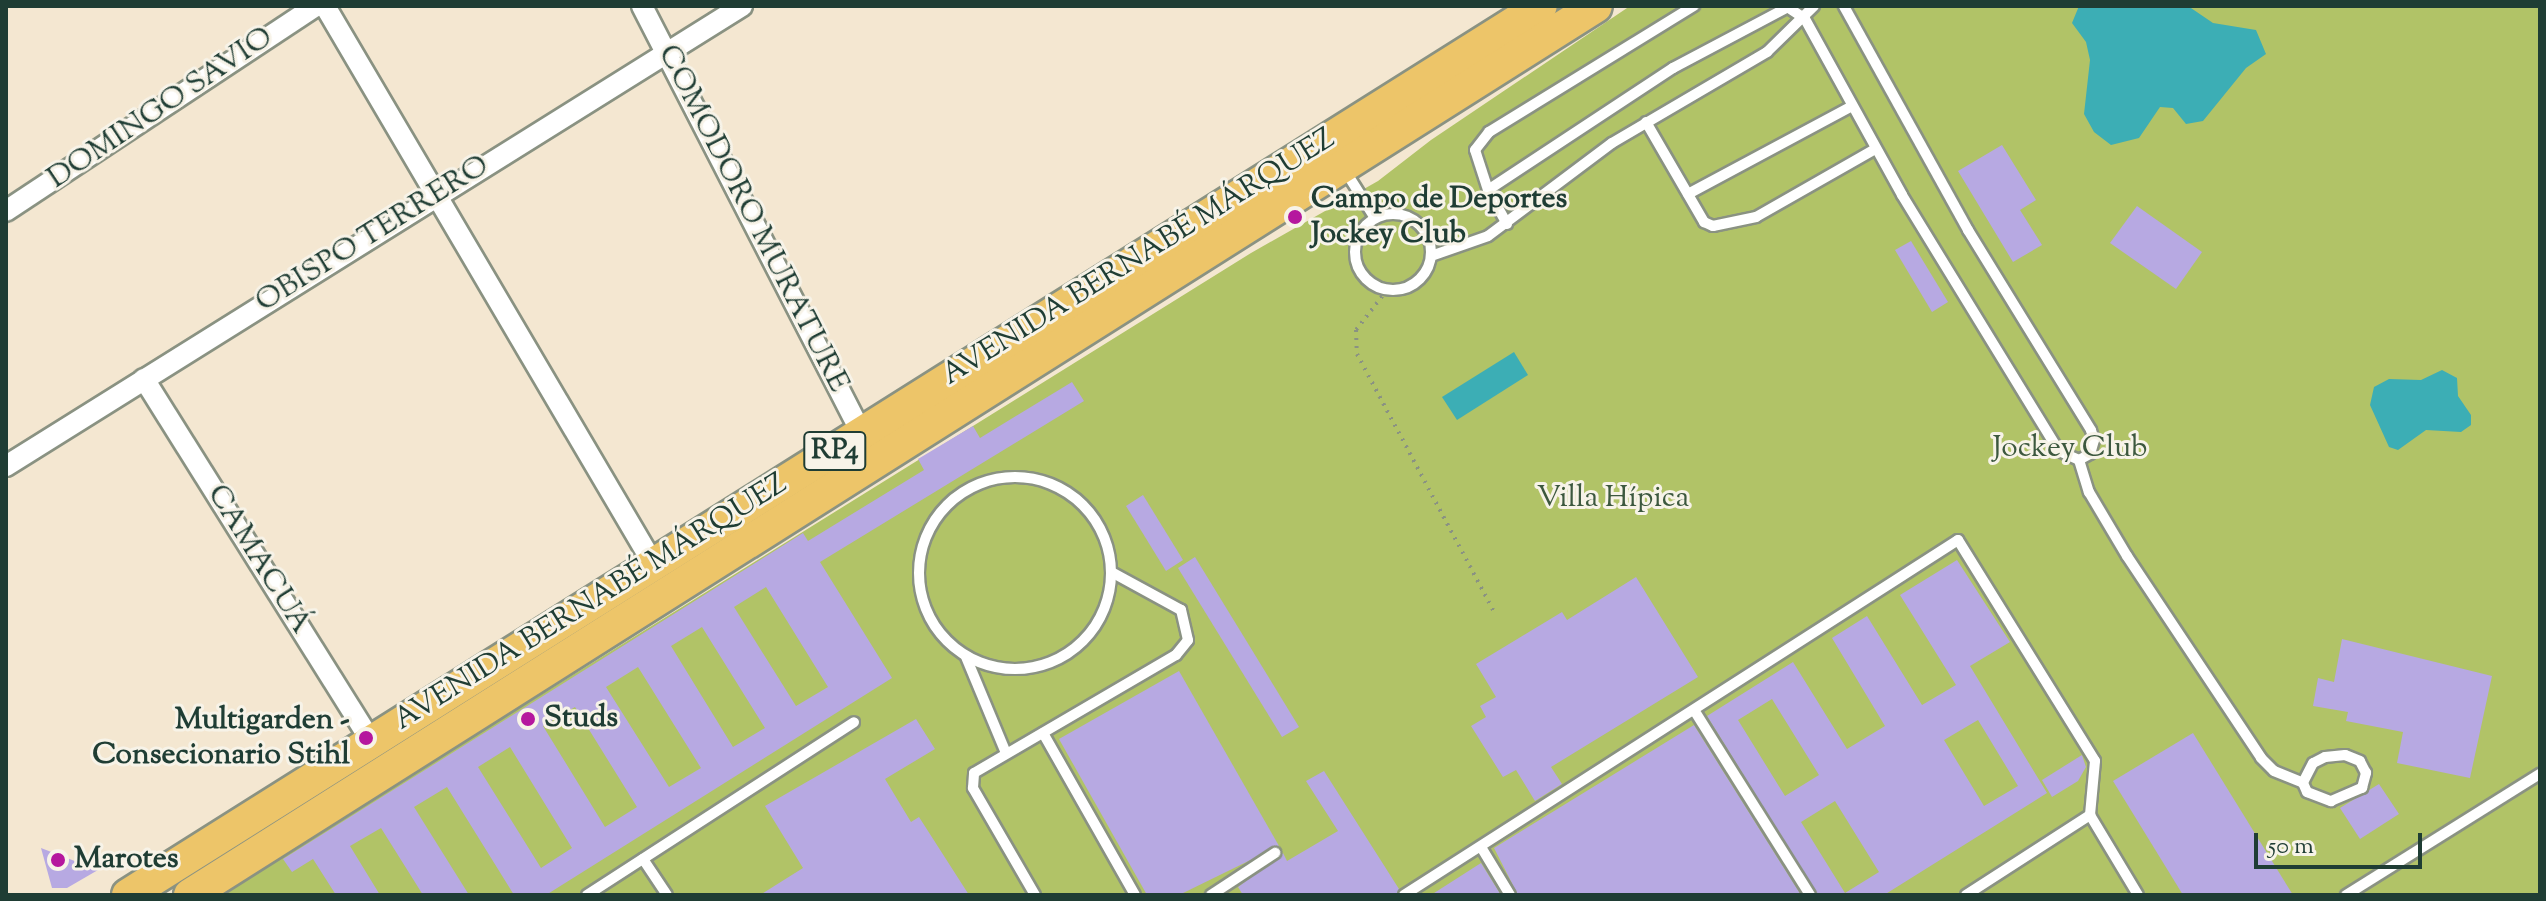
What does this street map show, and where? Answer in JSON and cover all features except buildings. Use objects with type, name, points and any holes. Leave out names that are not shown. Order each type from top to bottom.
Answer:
[{"type":"main road","name":"AVENIDA BERNABÉ MÁRQUEZ","points":[[128,895],[862,434],[1334,153],[1596,6]]},
{"type":"main road","name":"AVENIDA BERNABÉ MÁRQUEZ","points":[[190,895],[1334,153],[1530,9]]},
{"type":"street","name":"DOMINGO SAVIO","points":[[6,211],[316,6]]},
{"type":"street","points":[[325,6],[438,193],[654,565]]},
{"type":"street","name":"COMODORO MURATURE","points":[[642,6],[862,434]]},
{"type":"street","name":"OBISPO TERRERO","points":[[6,466],[438,193],[742,6]]},
{"type":"street","name":"CAMACUÁ","points":[[144,379],[371,741]]},
{"type":"lane","points":[[1507,224],[1488,190],[1475,150],[1489,132],[1694,6]]},
{"type":"lane","points":[[1488,190],[1673,68],[1787,6],[1805,19],[1875,149],[2059,451],[2079,460],[2089,492],[2134,569],[2261,758],[2274,771],[2303,783],[2307,792],[2331,801],[2362,788],[2366,773],[2360,761],[2345,755],[2325,757],[2313,763],[2303,783]]},
{"type":"lane","points":[[1431,256],[1460,249],[1507,224],[1646,122],[1767,52],[1805,19],[1814,6]]},
{"type":"lane","points":[[1844,6],[1968,230],[2091,430],[2094,440],[2090,454],[2079,460]]},
{"type":"lane","points":[[1688,194],[1852,106]]},
{"type":"lane","points":[[1646,122],[1704,222],[1723,227],[1756,217],[1875,149]]},
{"type":"lane","points":[[1334,153],[1375,218]]},
{"type":"lane","points":[[1397,214],[1418,223],[1431,256],[1428,268],[1411,286],[1387,290],[1365,279],[1355,257],[1359,235],[1375,218],[1397,214]]},
{"type":"lane","points":[[998,477],[1032,477],[1064,489],[1090,511],[1101,530],[1113,573],[1107,606],[1090,635],[1064,657],[1032,668],[998,668],[966,657],[940,635],[923,606],[918,573],[923,539],[940,510],[967,489],[998,477]]},
{"type":"lane","points":[[1404,895],[1958,540],[2095,761],[2090,815],[2138,895]]},
{"type":"lane","points":[[1035,895],[972,782],[974,773],[1176,655],[1188,640],[1181,610],[1113,573]]},
{"type":"lane","points":[[966,657],[1006,753]]},
{"type":"lane","points":[[1694,710],[1810,895]]},
{"type":"lane","points":[[587,895],[854,722]]},
{"type":"lane","points":[[1043,733],[1135,895]]},
{"type":"lane","points":[[2346,895],[2540,774]]},
{"type":"lane","points":[[1966,895],[2090,815]]},
{"type":"lane","points":[[1481,847],[1510,895]]},
{"type":"lane","points":[[1211,895],[1275,853]]},
{"type":"lane","points":[[643,859],[667,895]]},
{"type":"path","points":[[1387,290],[1356,330],[1357,354],[1494,612]]},
{"type":"green space","name":"Jockey Club","points":[[1630,6],[2540,6],[2540,895],[219,895],[1251,253],[1378,181],[1431,140]]},
{"type":"water","points":[[2079,6],[2188,6],[2213,23],[2256,30],[2266,54],[2246,68],[2203,121],[2186,124],[2173,108],[2160,107],[2139,138],[2111,145],[2094,132],[2084,114],[2090,60],[2086,42],[2072,23]]},
{"type":"water","points":[[1514,352],[1528,375],[1457,420],[1442,397]]},
{"type":"water","points":[[2442,370],[2457,378],[2458,396],[2471,415],[2471,425],[2461,432],[2426,430],[2398,450],[2389,447],[2370,405],[2374,387],[2389,379],[2421,380]]},
{"type":"place","name":"Campo de Deportes Jockey Club","points":[[1295,217]]},
{"type":"place","name":"Studs","points":[[528,719]]},
{"type":"place","name":"Multigarden - Consecionario Stihl","points":[[366,738]]},
{"type":"place","name":"Marotes","points":[[58,860]]},
{"type":"park label","name":"Villa Hípica","points":[[1613,499]]}]
